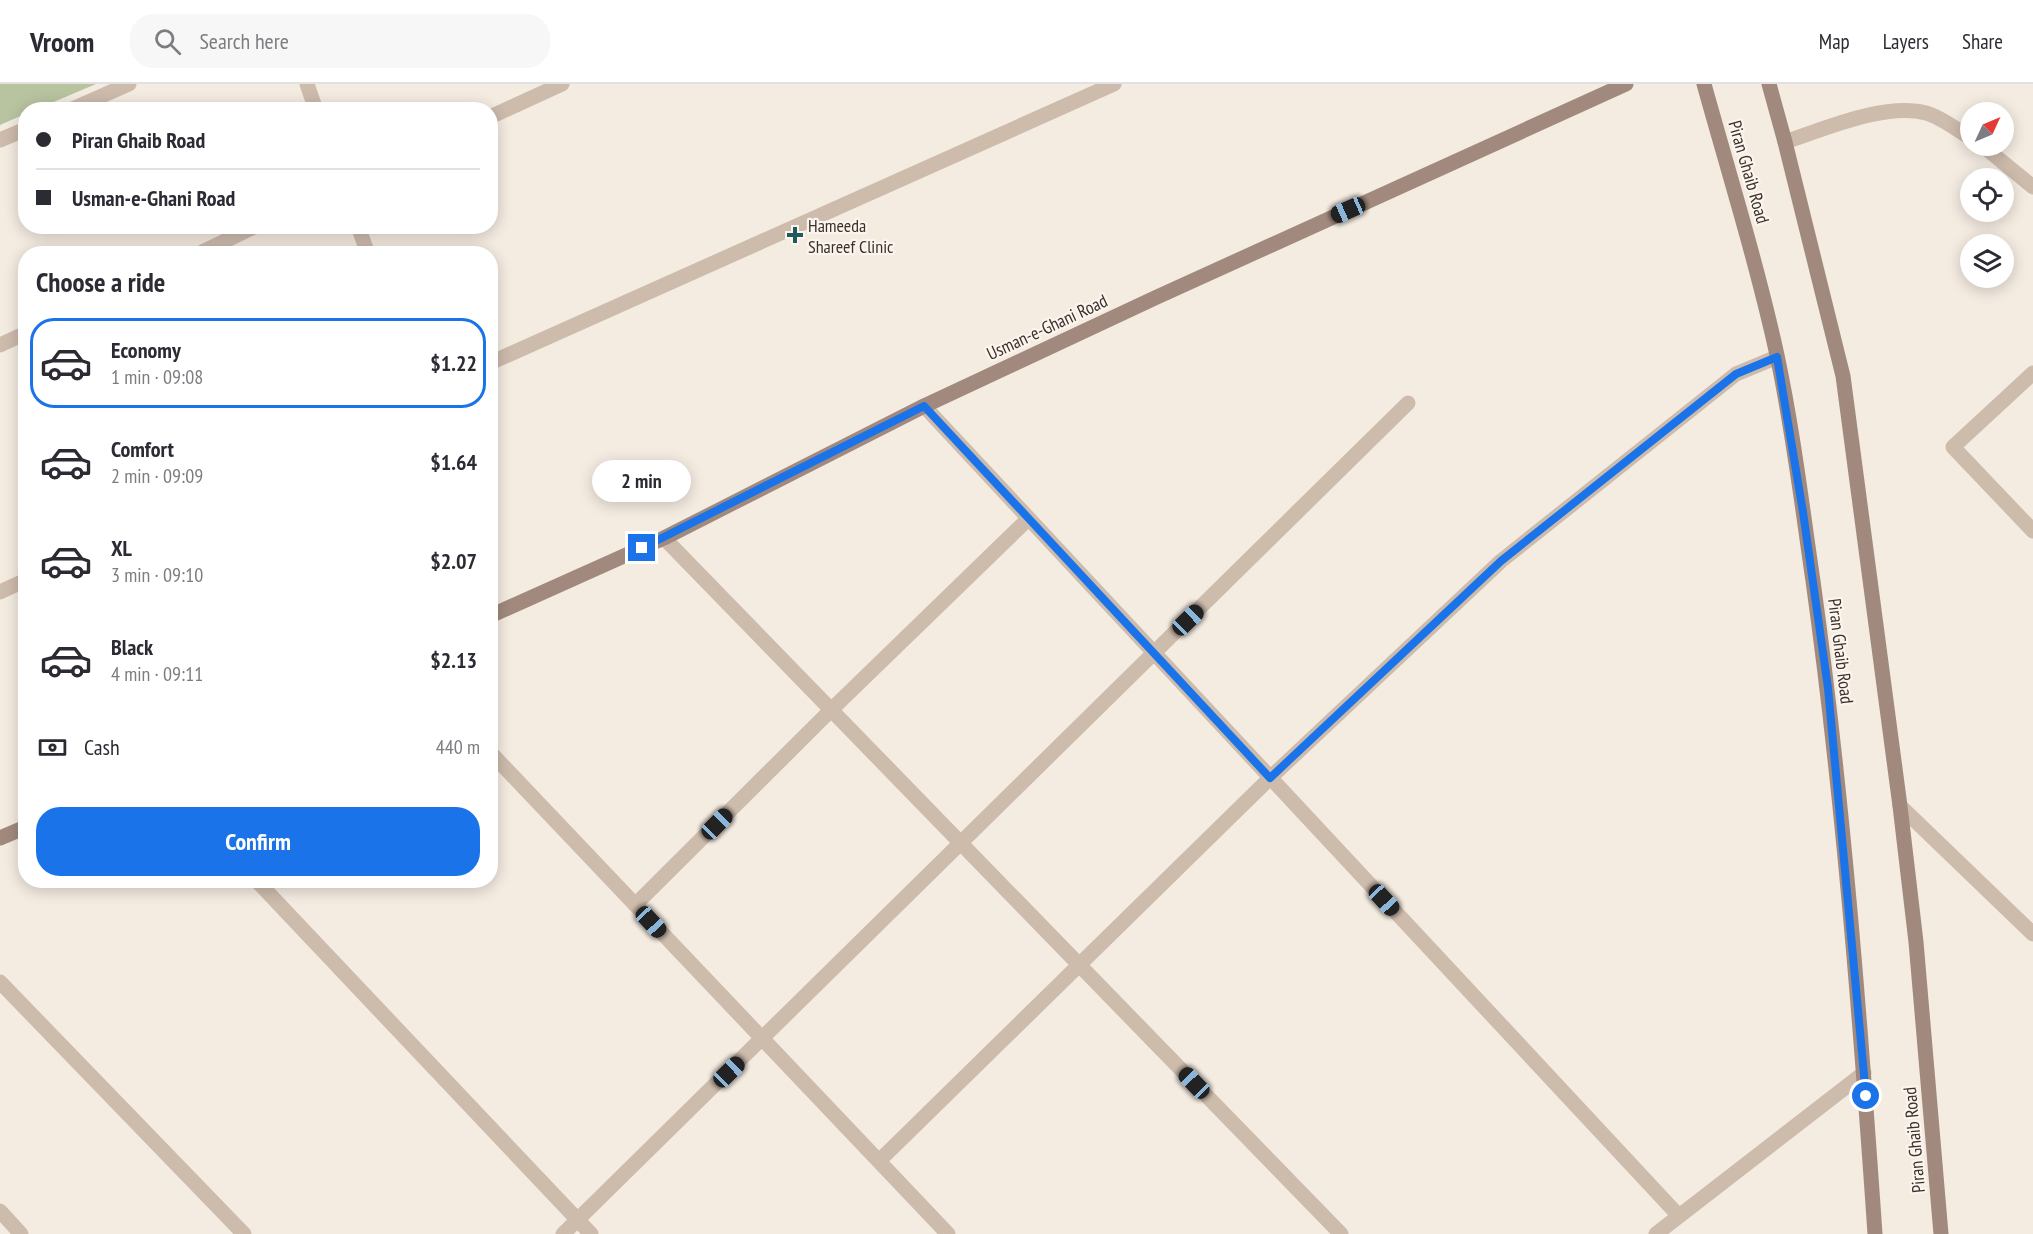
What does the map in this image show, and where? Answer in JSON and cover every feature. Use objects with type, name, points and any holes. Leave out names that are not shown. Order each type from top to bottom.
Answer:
[{"type":"main road","name":"Usman-e-Ghani Road","points":[[498,612],[664,538],[924,406],[1156,297],[1626,84]]},
{"type":"main road","name":"Piran Ghaib Road","points":[[1704,84],[1751,251],[1777,357],[1803,512],[1828,688],[1864,1073],[1875,1234]]},
{"type":"main road","name":"Piran Ghaib Road","points":[[1769,84],[1843,376],[1916,942],[1941,1234]]},
{"type":"main road","points":[[0,838],[18,830]]},
{"type":"street","points":[[88,102],[129,84]]},
{"type":"street","points":[[307,84],[313,102]]},
{"type":"street","points":[[498,113],[543,88],[562,84]]},
{"type":"street","points":[[498,359],[1114,84]]},
{"type":"street","points":[[1785,142],[1893,110],[1927,113],[1960,132]]},
{"type":"street","points":[[0,140],[18,132]]},
{"type":"street","points":[[1995,156],[2033,188]]},
{"type":"street","points":[[215,246],[239,234]]},
{"type":"street","points":[[0,345],[18,337]]},
{"type":"street","points":[[879,1161],[1270,778],[1501,561],[1736,374],[1777,357]]},
{"type":"street","points":[[2033,373],[1953,447],[2033,531]]},
{"type":"street","points":[[563,1234],[1408,403]]},
{"type":"street","points":[[924,406],[1679,1216]]},
{"type":"street","points":[[635,905],[1028,519]]},
{"type":"street","points":[[664,538],[1341,1234]]},
{"type":"street","points":[[0,592],[18,584]]},
{"type":"street","points":[[498,760],[948,1234]]},
{"type":"street","points":[[1900,806],[2033,934]]},
{"type":"street","points":[[264,888],[591,1234]]},
{"type":"street","points":[[0,982],[244,1234]]},
{"type":"street","points":[[1656,1234],[1864,1073]]},
{"type":"street","points":[[0,1211],[21,1234]]},
{"type":"green space","points":[[0,84],[96,84],[54,102],[18,102],[18,117],[0,125]]},
{"type":"place","name":"Hameeda Shareef Clinic","points":[[795,235]]},
{"type":"route","points":[[642,548],[924,406],[1270,778],[1501,561],[1736,374],[1777,357],[1803,512],[1828,688],[1866,1096]]}]
